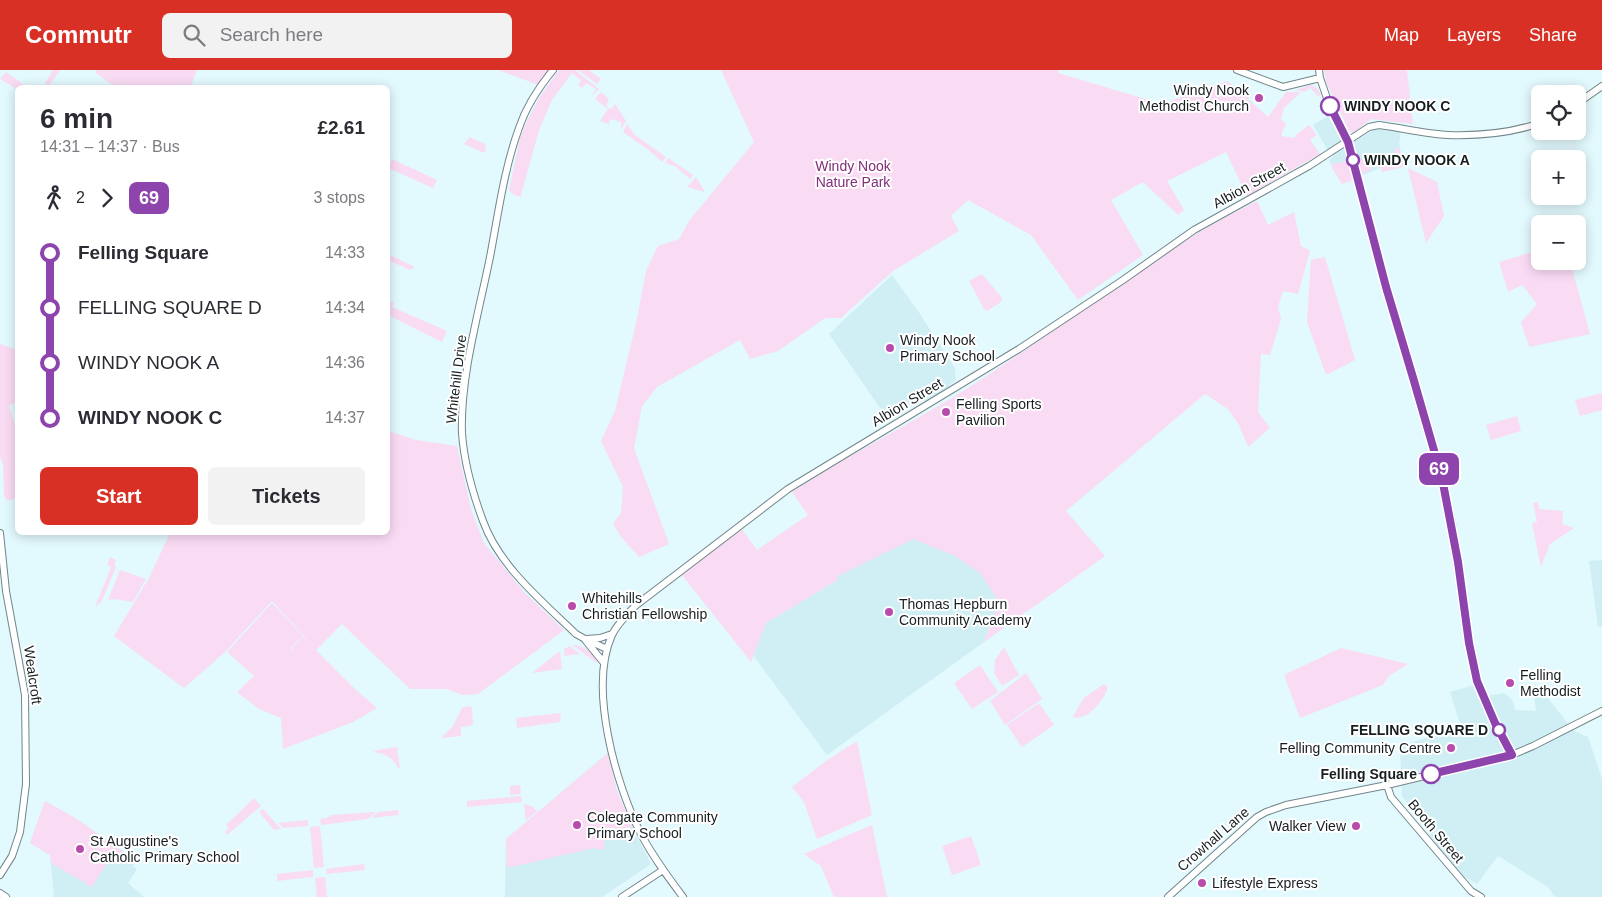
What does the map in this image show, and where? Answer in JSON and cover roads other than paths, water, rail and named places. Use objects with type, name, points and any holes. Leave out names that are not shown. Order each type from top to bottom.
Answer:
[{"type":"street","name":"Whitehill Drive","points":[[554,70],[537,92],[526,111],[514,144],[469,363],[462,414],[463,439],[472,488],[483,522],[494,543],[514,571],[576,634],[607,648]]},
{"type":"street","points":[[1237,70],[1283,87],[1320,78]]},
{"type":"street","points":[[1319,70],[1329,104],[1348,142],[1386,287],[1442,478],[1477,681],[1495,723],[1512,755]]},
{"type":"street","points":[[1586,97],[1602,86]]},
{"type":"street","name":"Albion Street","points":[[683,897],[652,854],[635,822],[620,780],[604,704],[602,682],[607,648],[612,634],[620,622],[635,606],[788,488],[1018,349],[1194,230],[1310,166],[1369,127],[1379,125],[1447,135],[1486,134],[1531,126]]},
{"type":"street","name":"Wealcroft","points":[[0,534],[6,591],[24,695],[26,784],[20,832],[12,856],[0,875]]},
{"type":"street","points":[[585,639],[600,638],[612,634]]},
{"type":"street","points":[[585,639],[604,663]]},
{"type":"street","name":"Crowhall Lane","points":[[1168,896],[1257,817],[1266,812],[1301,802],[1387,785],[1512,755],[1602,711]]},
{"type":"street","name":"Booth Street","points":[[1387,785],[1392,797],[1470,891],[1480,897]]},
{"type":"street","points":[[622,897],[663,870]]},
{"type":"street","points":[[0,893],[6,897]]},
{"type":"place","name":"Windy Nook Methodist Church","points":[[1259,98]]},
{"type":"place","name":"WINDY NOOK C","points":[[1330,106]]},
{"type":"place","name":"WINDY NOOK A","points":[[1353,160]]},
{"type":"place","name":"Windy Nook Primary School","points":[[890,348]]},
{"type":"place","name":"Felling Sports Pavilion","points":[[946,412]]},
{"type":"place","name":"Whitehills Christian Fellowship","points":[[572,606]]},
{"type":"place","name":"Thomas Hepburn Community Academy","points":[[889,612]]},
{"type":"place","name":"Felling Methodist","points":[[1510,683]]},
{"type":"place","name":"FELLING SQUARE D","points":[[1499,730]]},
{"type":"place","name":"Felling Community Centre","points":[[1451,748]]},
{"type":"place","name":"Felling Square","points":[[1431,774]]},
{"type":"place","name":"Colegate Community Primary School","points":[[577,825]]},
{"type":"place","name":"Walker View","points":[[1356,826]]},
{"type":"place","name":"St Augustine's Catholic Primary School","points":[[80,849]]},
{"type":"place","name":"Lifestyle Express","points":[[1202,883]]},
{"type":"park label","name":"Windy Nook Nature Park","points":[[853,174]]}]
